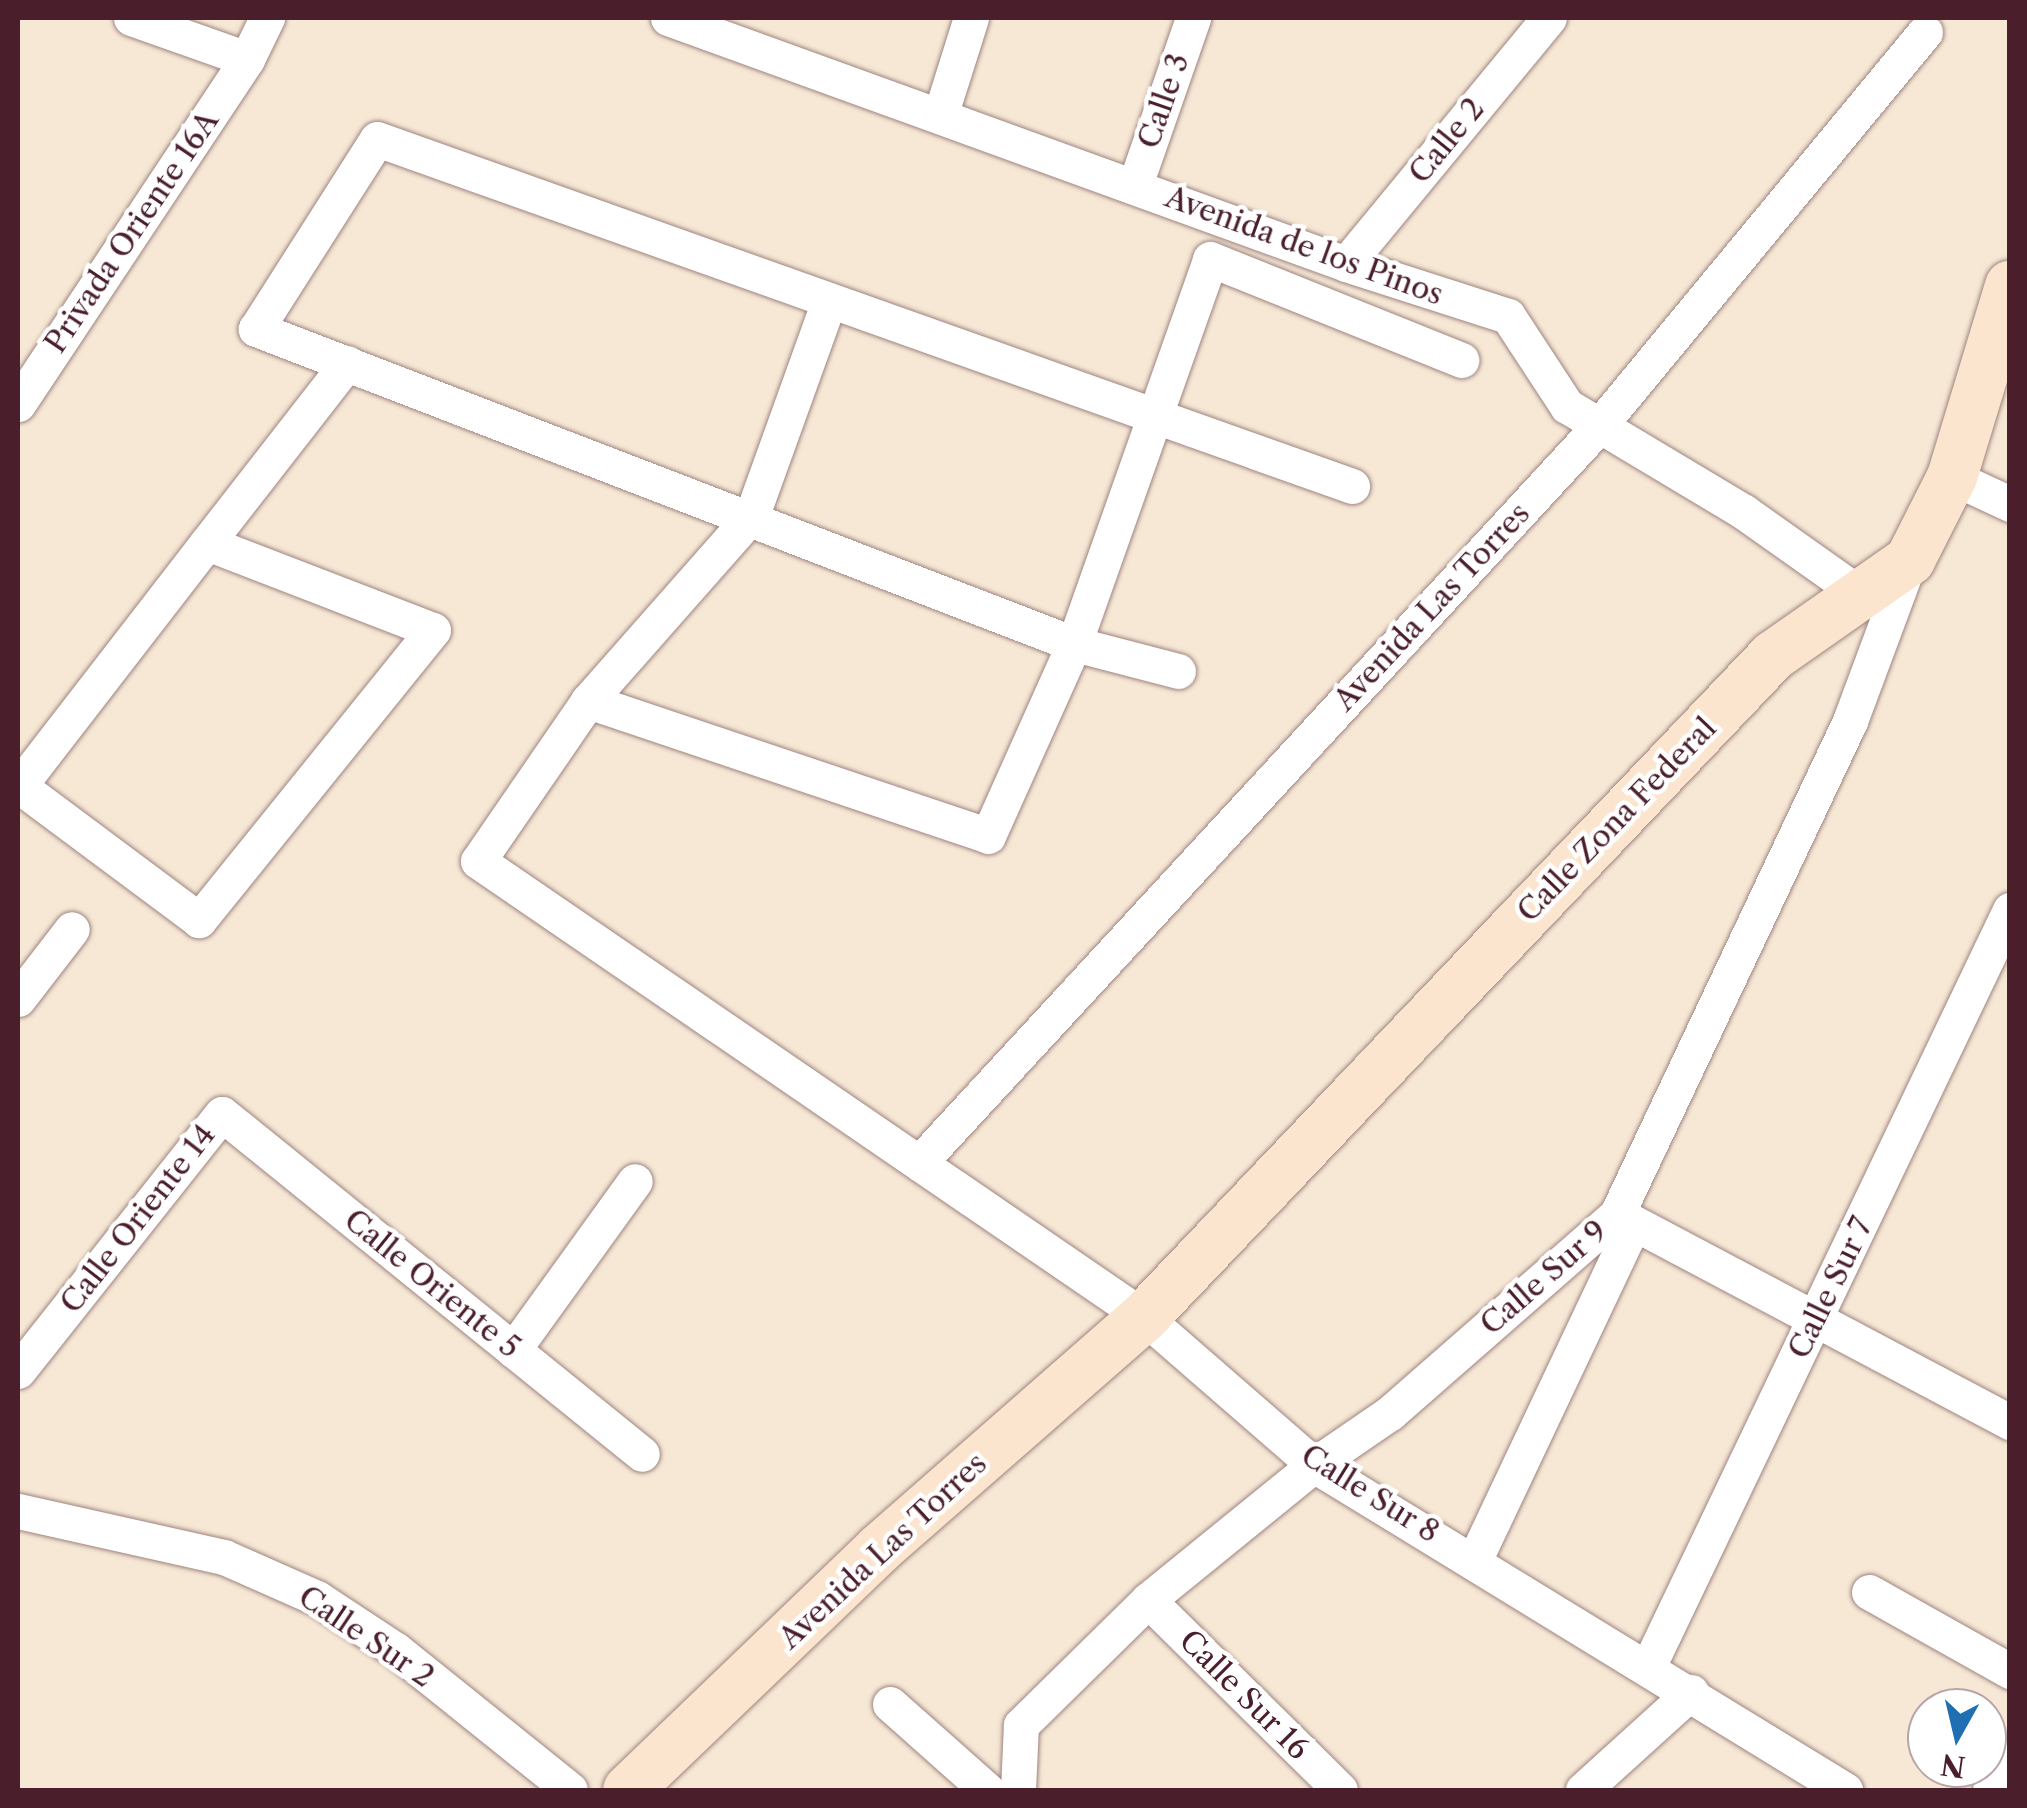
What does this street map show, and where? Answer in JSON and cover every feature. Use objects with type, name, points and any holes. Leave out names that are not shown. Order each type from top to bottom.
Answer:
[{"type":"main road","name":"Calle Zona Federal","points":[[1144,1317],[1773,656],[1864,597],[1910,560],[1952,476],[2010,286]]},
{"type":"main road","name":"Avenida Las Torres","points":[[628,1790],[880,1549],[1144,1317]]},
{"type":"street","points":[[131,18],[247,59],[266,18]]},
{"type":"street","name":"Avenida de los Pinos","points":[[668,18],[740,29],[941,113],[1346,264],[1508,316],[1568,406],[1744,512],[1864,597]]},
{"type":"street","points":[[941,113],[971,18]]},
{"type":"street","name":"Calle 3","points":[[1135,185],[1194,18]]},
{"type":"street","name":"Calle 2","points":[[1346,264],[1549,18]]},
{"type":"street","name":"Avenida Las Torres","points":[[919,1163],[1600,425],[1925,32]]},
{"type":"street","name":"Privada Oriente 16A","points":[[18,404],[247,59]]},
{"type":"street","points":[[1178,671],[1074,644],[752,514],[256,329],[378,139],[1352,486]]},
{"type":"street","points":[[830,301],[752,514],[588,702],[988,836],[1074,644],[1210,259],[1461,360]]},
{"type":"street","points":[[207,543],[433,630],[198,920],[20,786],[207,543],[347,363]]},
{"type":"street","points":[[1952,476],[2010,504]]},
{"type":"street","name":"Calle Sur 9","points":[[1018,1790],[1021,1725],[1148,1600],[1314,1465],[1390,1413],[1624,1221],[1850,721],[1910,560]]},
{"type":"street","name":"Calle Sur 8","points":[[588,702],[478,861],[1144,1317],[1314,1465],[1649,1665],[1846,1790]]},
{"type":"street","name":"Calle Sur 7","points":[[1649,1665],[2010,910]]},
{"type":"street","points":[[18,999],[72,929]]},
{"type":"street","name":"Calle Oriente 5","points":[[222,1114],[642,1454]]},
{"type":"street","name":"Calle Oriente 14","points":[[18,1372],[222,1114]]},
{"type":"street","points":[[513,1350],[635,1181]]},
{"type":"street","points":[[1475,1559],[1624,1221],[2010,1422]]},
{"type":"street","name":"Calle Sur 2","points":[[18,1511],[224,1556],[317,1598],[396,1650],[570,1790]]},
{"type":"street","points":[[1869,1592],[2010,1671]]},
{"type":"street","name":"Calle Sur 16","points":[[1148,1600],[1340,1790]]},
{"type":"street","points":[[1582,1790],[1691,1692]]},
{"type":"street","points":[[890,1704],[987,1790]]},
{"type":"street","points":[[1990,1790],[2010,1752]]}]
